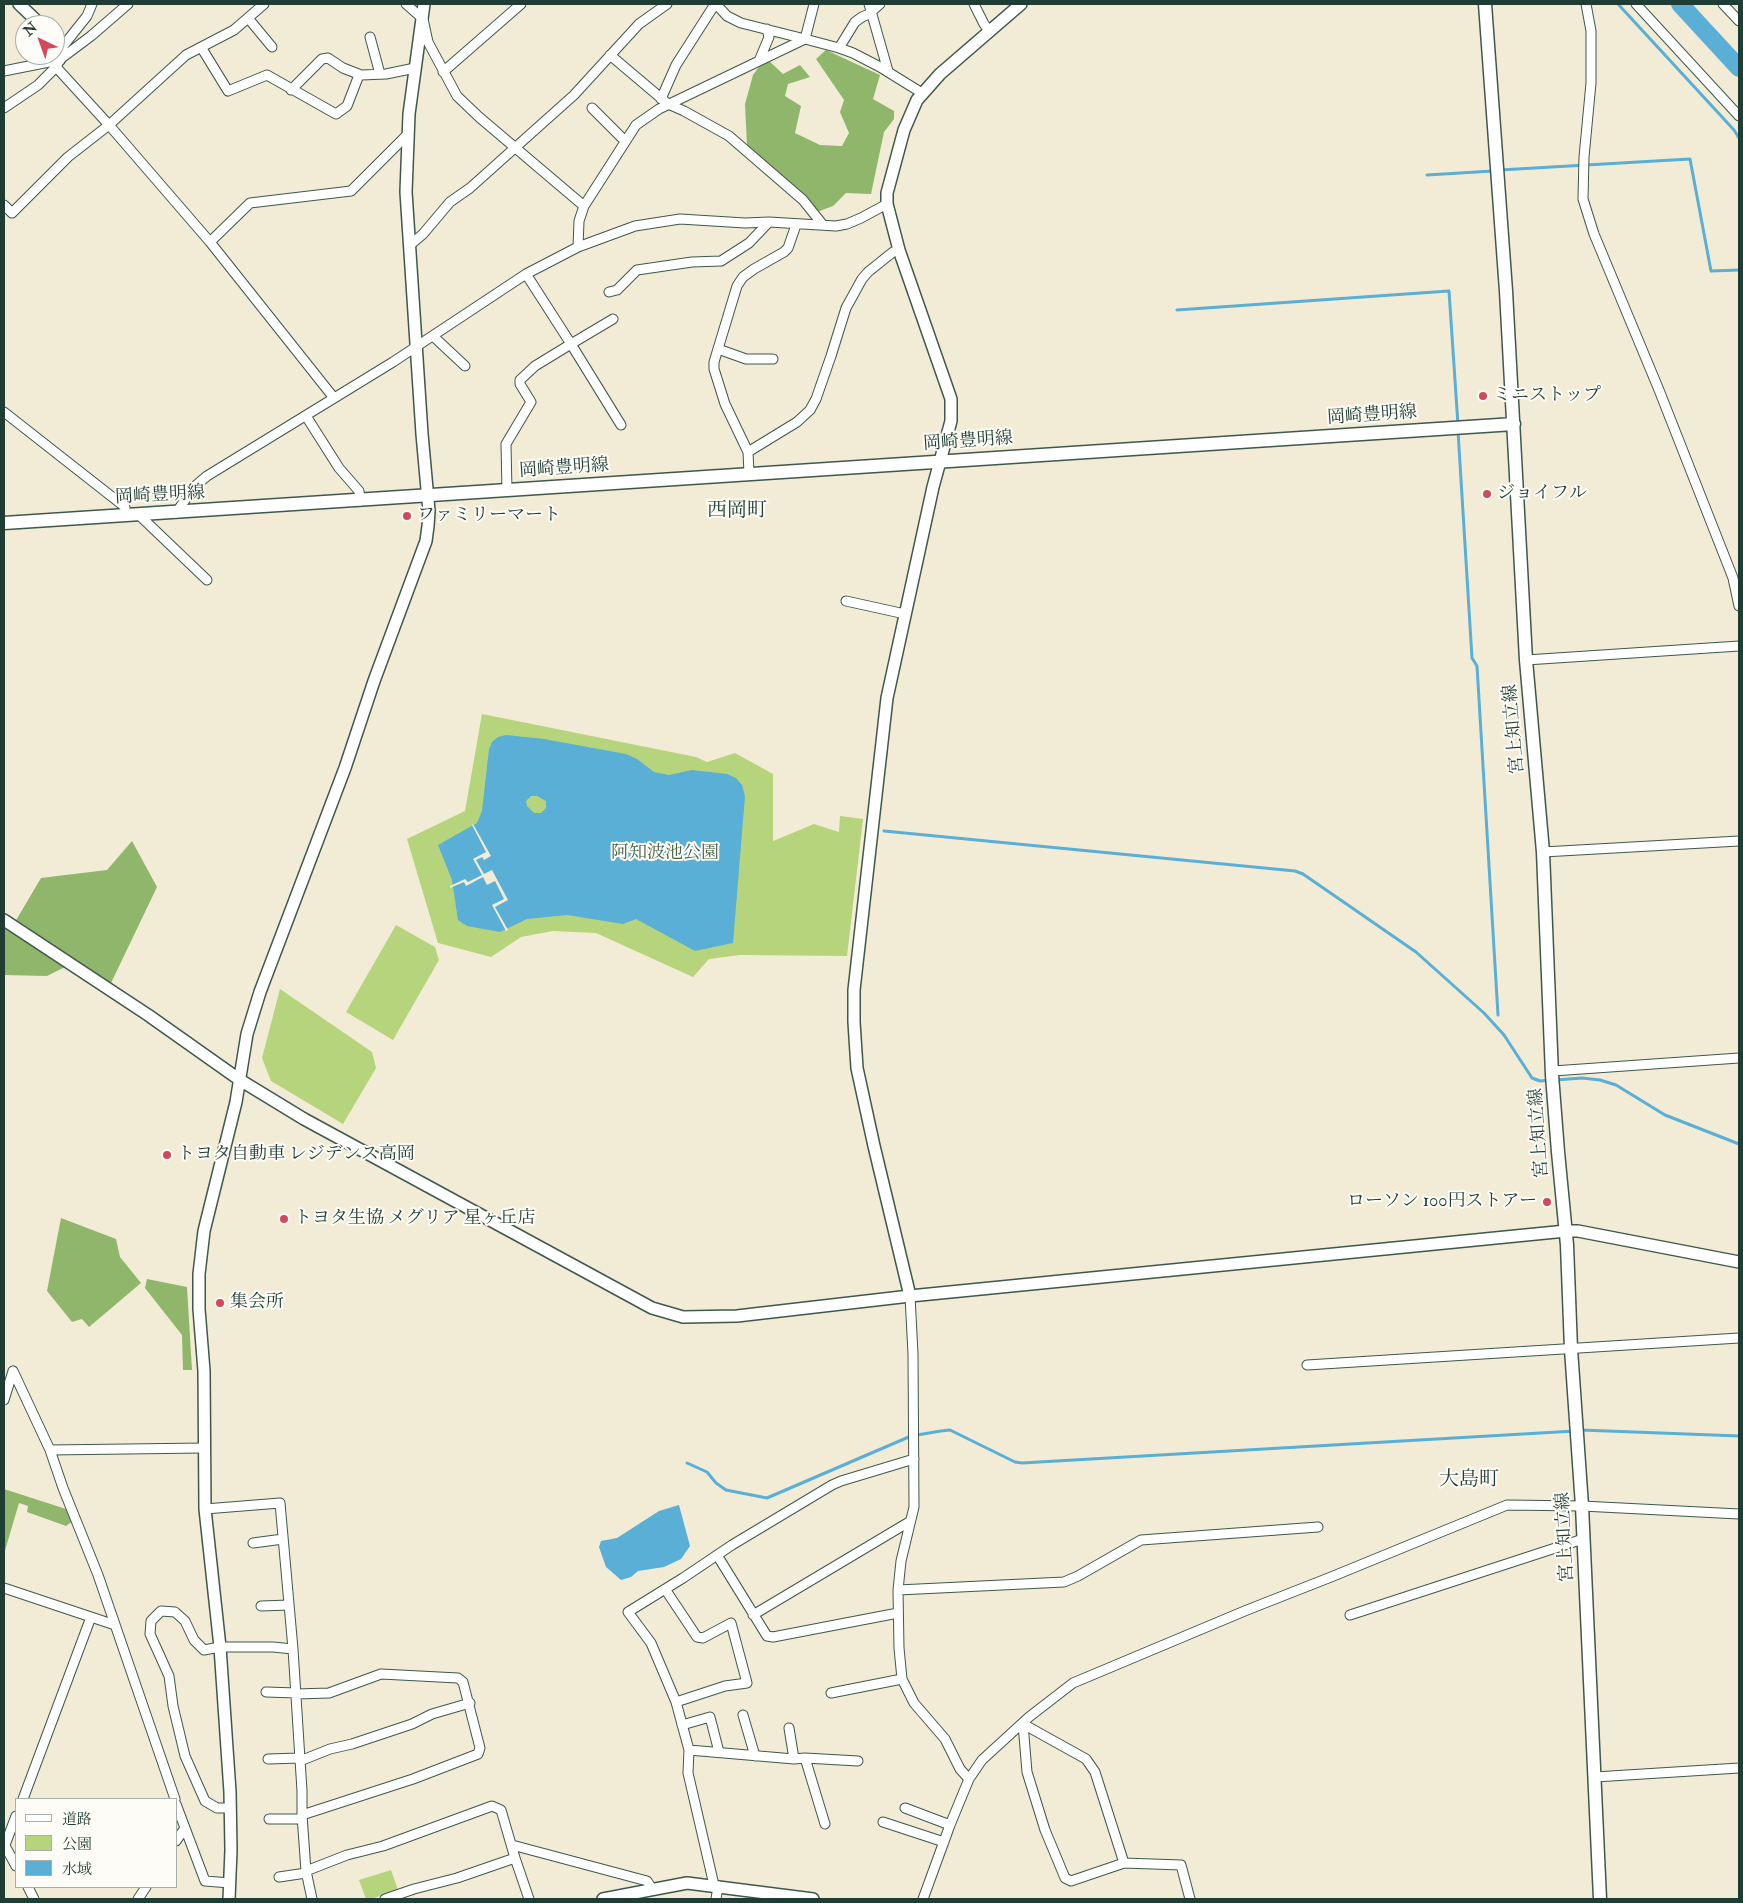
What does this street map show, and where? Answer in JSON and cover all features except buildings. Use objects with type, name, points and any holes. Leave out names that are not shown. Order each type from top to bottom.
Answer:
[{"type":"main road","points":[[1485,4],[1514,424]]},
{"type":"main road","name":"岡崎豊明線","points":[[4,523],[1514,424]]},
{"type":"main road","name":"宮上知立線","points":[[1514,424],[1526,660],[1543,852],[1552,1071],[1566,1231],[1571,1348],[1582,1506],[1600,1899]]},
{"type":"street","points":[[19,4],[31,15]]},
{"type":"street","points":[[65,47],[87,16],[92,4]]},
{"type":"street","points":[[65,53],[91,36],[128,4]]},
{"type":"street","points":[[4,205],[12,213],[68,157],[109,125],[186,56],[234,30],[264,4]]},
{"type":"street","points":[[406,4],[422,20],[428,42],[457,96],[584,206]]},
{"type":"street","points":[[229,1899],[230,1808],[220,1647],[205,1509],[204,1371],[199,1309],[199,1274],[204,1230],[236,1102],[247,1034],[260,992],[310,865],[426,540],[428,496],[406,192],[407,135],[424,4]]},
{"type":"street","points":[[443,72],[521,4]]},
{"type":"street","points":[[410,245],[423,234],[450,202],[470,188],[574,95],[640,24],[667,4]]},
{"type":"street","points":[[665,102],[676,65],[716,4],[727,16],[741,23],[805,38],[853,53],[922,93]]},
{"type":"street","points":[[578,247],[579,221],[584,206],[636,125],[665,102],[760,61],[805,38],[814,4]]},
{"type":"street","points":[[839,48],[855,22],[871,8],[880,4]]},
{"type":"street","points":[[974,4],[990,32]]},
{"type":"street","points":[[969,1778],[960,1769],[945,1739],[914,1703],[902,1679],[898,1590],[901,1561],[914,1507],[910,1296],[857,1068],[854,1022],[855,981],[887,698],[940,461],[951,421],[951,399],[899,250],[887,204],[890,179],[904,130],[922,93],[940,74],[1021,4]]},
{"type":"street","points":[[1586,4],[1591,31],[1591,83],[1584,157],[1583,200],[1594,234],[1660,390],[1733,578],[1739,606]]},
{"type":"street","points":[[1636,4],[1739,116]]},
{"type":"street","points":[[1723,4],[1739,21]]},
{"type":"street","points":[[871,8],[888,72]]},
{"type":"street","points":[[248,18],[272,47]]},
{"type":"street","points":[[760,61],[769,37],[767,29]]},
{"type":"street","points":[[370,37],[380,74]]},
{"type":"street","points":[[202,47],[228,91],[267,75],[336,114],[347,106],[359,75]]},
{"type":"street","points":[[610,55],[665,102],[729,136],[803,200],[823,225]]},
{"type":"street","points":[[292,90],[322,59],[328,58],[343,68],[359,75],[380,74],[415,68]]},
{"type":"street","points":[[4,71],[30,65]]},
{"type":"street","points":[[4,108],[38,85],[52,65]]},
{"type":"street","points":[[61,65],[109,125],[210,242],[334,398]]},
{"type":"street","points":[[592,108],[625,140]]},
{"type":"street","points":[[210,242],[250,203],[351,191],[407,135]]},
{"type":"street","points":[[176,513],[194,487],[207,476],[433,336],[526,274],[578,247],[635,226],[680,219],[745,224],[769,222],[796,225],[848,224],[887,204]]},
{"type":"street","points":[[608,292],[618,290],[636,270],[692,262],[721,261],[749,243],[769,222]]},
{"type":"street","points":[[749,474],[748,452],[725,404],[714,369],[714,362],[737,286],[743,277],[788,248],[796,225]]},
{"type":"street","points":[[748,452],[797,422],[810,410],[828,365],[846,308],[862,279],[893,252],[899,250]]},
{"type":"street","points":[[526,274],[621,425]]},
{"type":"street","points":[[507,491],[506,444],[531,402],[520,384],[520,380],[535,366],[613,319]]},
{"type":"street","points":[[433,336],[465,366]]},
{"type":"street","points":[[718,349],[746,359],[773,359]]},
{"type":"street","points":[[4,412],[125,507],[125,516]]},
{"type":"street","points":[[306,416],[339,468],[359,491],[360,501]]},
{"type":"street","points":[[139,515],[207,580]]},
{"type":"street","points":[[846,602],[905,614]]},
{"type":"street","points":[[1526,660],[1739,646]]},
{"type":"street","points":[[1543,852],[1739,841]]},
{"type":"street","points":[[4,920],[148,1015],[240,1080],[313,1124],[652,1308],[683,1316],[737,1316],[910,1296],[1566,1231],[1578,1231],[1739,1262]]},
{"type":"street","points":[[1552,1071],[1739,1058]]},
{"type":"street","points":[[1307,1364],[1739,1338]]},
{"type":"street","points":[[4,1400],[13,1371],[50,1450],[98,1575],[175,1798]]},
{"type":"street","points":[[50,1450],[204,1448]]},
{"type":"street","points":[[716,1899],[716,1885],[688,1773],[689,1750],[676,1702],[651,1643],[628,1612],[732,1544],[841,1481],[914,1459]]},
{"type":"street","points":[[205,1509],[280,1503],[293,1649],[306,1872],[312,1899]]},
{"type":"street","points":[[923,1899],[969,1778],[982,1760],[1029,1717],[1073,1683],[1098,1671],[1366,1563],[1456,1524],[1507,1505],[1582,1506],[1739,1514]]},
{"type":"street","points":[[753,1615],[909,1522]]},
{"type":"street","points":[[898,1590],[1064,1582],[1141,1540],[1318,1527]]},
{"type":"street","points":[[253,1543],[283,1539]]},
{"type":"street","points":[[1350,1616],[1583,1539]]},
{"type":"street","points":[[717,1555],[767,1636],[773,1637],[898,1613]]},
{"type":"street","points":[[4,1588],[115,1625]]},
{"type":"street","points":[[665,1589],[697,1637],[703,1638],[730,1623],[747,1683],[725,1686],[676,1702]]},
{"type":"street","points":[[261,1606],[289,1606]]},
{"type":"street","points":[[230,1808],[217,1808],[205,1801],[186,1756],[169,1676],[150,1634],[151,1621],[161,1611],[175,1612],[185,1621],[194,1640],[204,1650],[220,1647],[293,1649]]},
{"type":"street","points":[[23,1798],[91,1617]]},
{"type":"street","points":[[266,1692],[329,1693],[380,1674],[458,1678],[463,1682],[470,1703],[480,1748],[478,1754],[380,1791],[336,1803],[302,1817],[269,1820]]},
{"type":"street","points":[[831,1693],[902,1679]]},
{"type":"street","points":[[268,1759],[299,1759],[352,1744],[412,1724],[432,1714],[470,1703]]},
{"type":"street","points":[[743,1715],[755,1756]]},
{"type":"street","points":[[682,1725],[710,1717],[719,1752]]},
{"type":"street","points":[[1023,1724],[1086,1759],[1095,1772],[1124,1864]]},
{"type":"street","points":[[1023,1724],[1027,1772],[1045,1830],[1065,1878],[1071,1881],[1124,1864],[1181,1865],[1190,1899]]},
{"type":"street","points":[[789,1728],[794,1759]]},
{"type":"street","points":[[689,1750],[794,1759],[806,1758],[858,1762]]},
{"type":"street","points":[[806,1758],[825,1824]]},
{"type":"street","points":[[1595,1776],[1739,1768]]},
{"type":"street","points":[[279,1877],[306,1872],[347,1856],[421,1833],[492,1806],[501,1810],[529,1899]]},
{"type":"street","points":[[905,1808],[950,1825]]},
{"type":"street","points":[[178,1810],[205,1881],[230,1883]]},
{"type":"street","points":[[15,1818],[4,1844],[15,1864]]},
{"type":"street","points":[[883,1822],[944,1842]]},
{"type":"street","points":[[178,1838],[184,1828]]},
{"type":"street","points":[[512,1845],[647,1881],[653,1890]]},
{"type":"street","points":[[385,1899],[457,1878],[515,1858]]},
{"type":"street","points":[[603,1899],[637,1896],[653,1890],[687,1883],[716,1885],[813,1899]]},
{"type":"street","points":[[138,1899],[145,1888]]},
{"type":"green space","points":[[826,50],[880,75],[873,99],[894,111],[894,119],[884,132],[871,194],[846,193],[833,206],[817,212],[747,146],[745,104],[753,75],[761,64],[768,60],[783,74],[800,65],[810,77],[788,84],[785,96],[801,106],[795,133],[820,145],[842,146],[849,133],[840,112],[844,100],[816,59]]},
{"type":"green space","name":"阿知波池公園","points":[[482,714],[696,757],[707,762],[735,753],[773,774],[773,841],[814,824],[839,832],[840,816],[863,819],[847,956],[740,955],[709,959],[693,977],[596,933],[553,931],[521,937],[491,957],[438,943],[407,839],[465,811]]},
{"type":"green space","points":[[132,841],[157,887],[111,983],[15,922],[41,878],[107,870]]},
{"type":"green space","points":[[396,925],[435,947],[439,960],[393,1040],[346,1012]]},
{"type":"green space","points":[[4,927],[65,967],[47,976],[4,975]]},
{"type":"green space","points":[[280,989],[372,1052],[376,1068],[343,1124],[271,1081],[262,1058]]},
{"type":"green space","points":[[61,1218],[116,1239],[120,1257],[141,1283],[89,1327],[82,1319],[72,1322],[47,1291]]},
{"type":"green space","points":[[147,1279],[187,1287],[192,1370],[183,1370],[182,1335],[145,1288]]},
{"type":"green space","points":[[4,1489],[69,1510],[73,1521],[66,1526],[27,1512],[28,1506],[19,1503],[4,1554]]},
{"type":"green space","points":[[391,1870],[398,1890],[366,1899],[359,1880]]},
{"type":"water","points":[[506,735],[544,739],[626,754],[637,759],[654,772],[669,775],[692,770],[727,774],[736,778],[742,785],[745,796],[733,943],[695,951],[636,919],[623,924],[567,915],[527,919],[500,932],[467,926],[458,920],[452,880],[438,845],[477,823],[482,811],[489,749],[492,742],[498,737]],"holes":[[[531,796],[537,796],[546,801],[546,808],[541,813],[534,813],[527,806],[526,801]]]},
{"type":"water","points":[[679,1505],[690,1546],[681,1559],[664,1567],[638,1571],[631,1577],[621,1580],[606,1567],[599,1547],[601,1541],[617,1538],[659,1511]]},
{"type":"pier","points":[[473,824],[491,856],[484,860],[482,857],[476,860],[484,874],[492,870],[508,900],[495,907],[508,930],[506,931],[492,905],[504,899],[495,881],[487,885],[483,877],[466,886],[464,882],[450,888],[450,886],[465,879],[468,882],[482,875],[473,859],[486,852]]},
{"type":"waterway","points":[[1618,4],[1734,130],[1739,138]]},
{"type":"waterway","points":[[1680,4],[1739,68]]},
{"type":"waterway","points":[[1500,170],[1690,159],[1711,271],[1739,270]]},
{"type":"waterway","points":[[1427,175],[1493,171]]},
{"type":"waterway","points":[[1177,310],[1449,291],[1458,425]]},
{"type":"waterway","points":[[1458,431],[1472,658],[1477,666],[1498,1015]]},
{"type":"waterway","points":[[884,831],[1295,871],[1303,874],[1416,952],[1484,1013],[1504,1035],[1532,1078],[1540,1081],[1550,1080]]},
{"type":"waterway","points":[[1556,1080],[1582,1078],[1600,1080],[1616,1085],[1665,1115],[1739,1144]]},
{"type":"waterway","points":[[687,1463],[707,1472],[716,1483],[726,1490],[767,1498],[911,1436],[950,1430],[1015,1462],[1022,1463],[1575,1431]]},
{"type":"waterway","points":[[1581,1430],[1739,1436]]},
{"type":"place","name":"ミニストップ","points":[[1483,396]]},
{"type":"place","name":"ジョイフル","points":[[1487,494]]},
{"type":"place","name":"ファミリーマート","points":[[407,516]]},
{"type":"place","name":"トヨタ自動車 レジデンス高岡","points":[[167,1155]]},
{"type":"place","name":"ローソン 100円ストアー","points":[[1547,1202]]},
{"type":"place","name":"トヨタ生協 メグリア 星ヶ丘店","points":[[284,1219]]},
{"type":"place","name":"集会所","points":[[220,1303]]},
{"type":"district","name":"西岡町","points":[[737,512]]},
{"type":"district","name":"大島町","points":[[1469,1481]]}]
